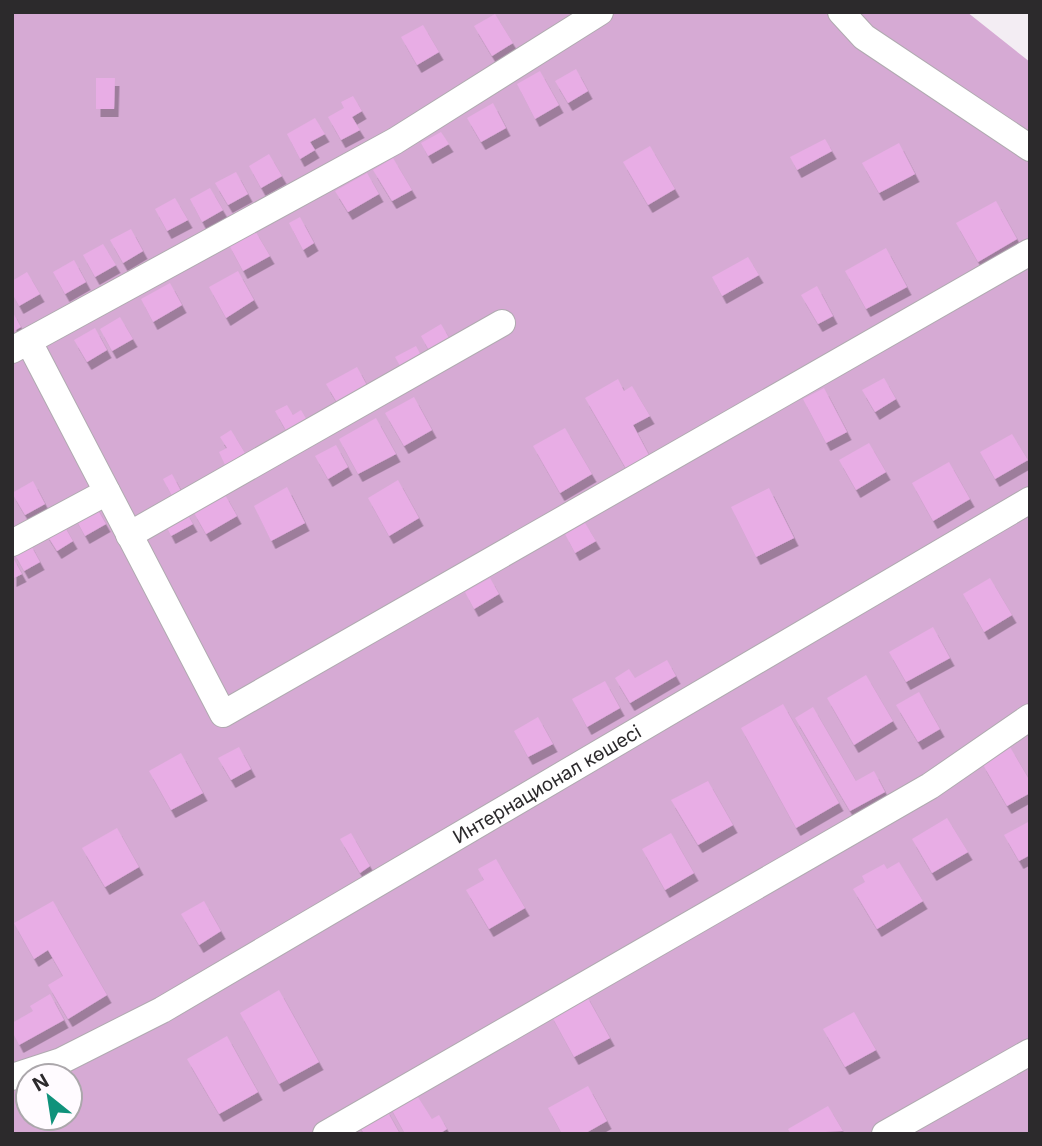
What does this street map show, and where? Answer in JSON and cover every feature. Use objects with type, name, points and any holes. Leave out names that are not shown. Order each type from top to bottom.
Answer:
[{"type":"street","points":[[600,12],[395,141],[21,346],[107,492],[223,713],[1030,252]]},
{"type":"street","points":[[841,12],[864,37],[1030,148]]},
{"type":"street","points":[[129,535],[502,323]]},
{"type":"street","points":[[12,542],[107,492]]},
{"type":"street","name":"Интернационал көшесі","points":[[12,1077],[61,1061],[162,1010],[1030,500]]},
{"type":"street","points":[[326,1134],[930,786],[1030,718]]},
{"type":"street","points":[[885,1134],[1030,1052]]},
{"type":"shaded area","points":[[12,12],[967,12],[1030,62],[1030,1134],[12,1134]]},
{"type":"building","points":[[495,14],[513,43],[492,56],[474,26]]},
{"type":"building","points":[[423,25],[439,52],[417,65],[401,37]]},
{"type":"building","points":[[576,69],[588,91],[568,103],[555,81]]},
{"type":"building","points":[[540,71],[559,105],[535,119],[517,84]]},
{"type":"building","points":[[96,78],[115,78],[114,109],[96,109]]},
{"type":"building","points":[[353,96],[362,111],[352,117],[360,130],[341,140],[328,117],[344,108],[341,102]]},
{"type":"building","points":[[493,103],[506,128],[481,142],[467,118]]},
{"type":"building","points":[[315,118],[325,134],[310,142],[315,150],[300,159],[287,134]]},
{"type":"building","points":[[441,132],[449,144],[428,156],[421,143]]},
{"type":"building","points":[[825,139],[832,151],[797,170],[790,157]]},
{"type":"building","points":[[899,143],[915,174],[879,193],[862,163]]},
{"type":"building","points":[[650,146],[675,189],[648,205],[623,162]]},
{"type":"building","points":[[269,154],[282,176],[261,188],[249,166]]},
{"type":"building","points":[[393,158],[412,190],[392,201],[373,170]]},
{"type":"building","points":[[236,172],[248,194],[228,205],[215,183]]},
{"type":"building","points":[[367,173],[379,194],[348,212],[335,191]]},
{"type":"building","points":[[210,188],[223,210],[202,222],[190,199]]},
{"type":"building","points":[[175,198],[188,220],[167,231],[155,209]]},
{"type":"building","points":[[996,201],[1017,239],[978,262],[956,223]]},
{"type":"building","points":[[300,217],[314,243],[303,250],[289,223]]},
{"type":"building","points":[[131,229],[143,251],[123,263],[110,240]]},
{"type":"building","points":[[254,229],[270,256],[243,271],[228,243]]},
{"type":"building","points":[[103,244],[116,265],[95,277],[83,255]]},
{"type":"building","points":[[886,248],[907,287],[866,309],[845,271]]},
{"type":"building","points":[[748,257],[759,275],[722,296],[712,277]]},
{"type":"building","points":[[74,260],[86,282],[65,294],[53,272]]},
{"type":"building","points":[[238,271],[254,300],[226,318],[209,287]]},
{"type":"building","points":[[27,272],[40,294],[19,306],[12,293],[12,281]]},
{"type":"building","points":[[170,283],[182,305],[153,322],[141,299]]},
{"type":"building","points":[[817,286],[833,316],[818,324],[801,295]]},
{"type":"building","points":[[12,311],[21,327],[12,332]]},
{"type":"building","points":[[120,317],[133,339],[112,351],[100,329]]},
{"type":"building","points":[[441,324],[452,343],[431,354],[421,336]]},
{"type":"building","points":[[95,328],[107,350],[87,362],[74,340]]},
{"type":"building","points":[[416,346],[423,359],[403,371],[395,357]]},
{"type":"building","points":[[357,367],[369,389],[339,406],[326,384]]},
{"type":"building","points":[[884,378],[896,399],[875,412],[862,390]]},
{"type":"building","points":[[618,379],[624,391],[632,386],[650,416],[633,425],[651,459],[628,472],[585,398]]},
{"type":"building","points":[[824,388],[847,432],[826,443],[803,399]]},
{"type":"building","points":[[414,397],[432,430],[404,446],[385,413]]},
{"type":"building","points":[[287,405],[293,415],[301,410],[308,422],[288,434],[275,411]]},
{"type":"building","points":[[376,418],[396,454],[358,474],[339,439]]},
{"type":"building","points":[[565,428],[592,474],[560,493],[533,446]]},
{"type":"building","points":[[231,430],[245,453],[225,465],[219,452],[227,448],[220,437]]},
{"type":"building","points":[[1012,434],[1028,460],[995,479],[980,452]]},
{"type":"building","points":[[869,443],[886,472],[856,490],[839,460]]},
{"type":"building","points":[[336,445],[348,467],[328,479],[315,456]]},
{"type":"building","points":[[949,462],[970,499],[933,521],[912,483]]},
{"type":"building","points":[[172,474],[181,491],[172,496],[163,479]]},
{"type":"building","points":[[398,480],[419,518],[389,536],[368,498]]},
{"type":"building","points":[[33,481],[45,504],[25,515],[12,493]]},
{"type":"building","points":[[287,487],[305,523],[271,541],[254,506]]},
{"type":"building","points":[[769,488],[794,538],[756,557],[731,507]]},
{"type":"building","points":[[224,493],[237,516],[206,534],[193,511]]},
{"type":"building","points":[[94,503],[106,524],[85,536],[73,514]]},
{"type":"building","points":[[185,510],[193,524],[171,536],[164,522]]},
{"type":"building","points":[[62,522],[73,541],[57,551],[45,532]]},
{"type":"building","points":[[585,523],[596,541],[575,553],[565,534]]},
{"type":"building","points":[[29,542],[40,562],[24,571],[13,551]]},
{"type":"building","points":[[12,556],[22,574],[12,579]]},
{"type":"building","points":[[490,578],[499,594],[474,609],[465,592]]},
{"type":"building","points":[[990,578],[1012,615],[984,632],[963,594]]},
{"type":"building","points":[[933,627],[950,658],[906,682],[889,652]]},
{"type":"building","points":[[667,660],[676,676],[630,703],[615,678],[629,669],[635,678]]},
{"type":"building","points":[[866,675],[893,721],[854,745],[827,698]]},
{"type":"building","points":[[605,681],[620,708],[587,727],[572,699]]},
{"type":"building","points":[[919,692],[940,729],[918,742],[896,705]]},
{"type":"building","points":[[783,704],[839,803],[796,828],[741,728]]},
{"type":"building","points":[[813,707],[856,781],[874,771],[885,792],[850,811],[795,718]]},
{"type":"building","points":[[538,717],[553,744],[528,757],[514,731]]},
{"type":"building","points":[[239,747],[251,769],[231,780],[218,758]]},
{"type":"building","points":[[1010,747],[1030,781],[1030,793],[1007,806],[982,763]]},
{"type":"building","points":[[181,753],[203,793],[171,810],[149,771]]},
{"type":"building","points":[[708,781],[733,825],[698,845],[671,800]]},
{"type":"building","points":[[947,818],[968,852],[932,873],[912,839]]},
{"type":"building","points":[[1030,821],[1030,855],[1019,861],[1004,835]]},
{"type":"building","points":[[117,828],[139,867],[105,887],[82,848]]},
{"type":"building","points":[[351,833],[370,866],[360,873],[340,839]]},
{"type":"building","points":[[671,833],[694,873],[665,890],[642,849]]},
{"type":"building","points":[[496,859],[525,908],[489,929],[466,890],[484,880],[478,869]]},
{"type":"building","points":[[899,862],[923,901],[877,929],[853,889],[865,882],[862,876],[884,864],[887,869]]},
{"type":"building","points":[[53,901],[107,995],[68,1019],[48,985],[63,976],[48,950],[34,959],[14,923]]},
{"type":"building","points":[[204,901],[221,931],[199,945],[181,914]]},
{"type":"building","points":[[279,990],[319,1062],[279,1084],[240,1013]]},
{"type":"building","points":[[585,993],[610,1038],[574,1057],[550,1013]]},
{"type":"building","points":[[50,994],[64,1020],[19,1045],[12,1031],[12,1023],[33,1011],[30,1006]]},
{"type":"building","points":[[854,1012],[876,1050],[845,1067],[823,1029]]},
{"type":"building","points":[[227,1036],[258,1092],[219,1114],[187,1059]]},
{"type":"building","points":[[588,1086],[607,1121],[584,1134],[562,1134],[548,1108]]},
{"type":"building","points":[[413,1089],[432,1119],[439,1115],[447,1129],[439,1134],[405,1134],[388,1103]]},
{"type":"building","points":[[828,1106],[843,1131],[791,1134],[788,1129]]},
{"type":"building","points":[[385,1107],[400,1134],[364,1134],[357,1122]]}]
